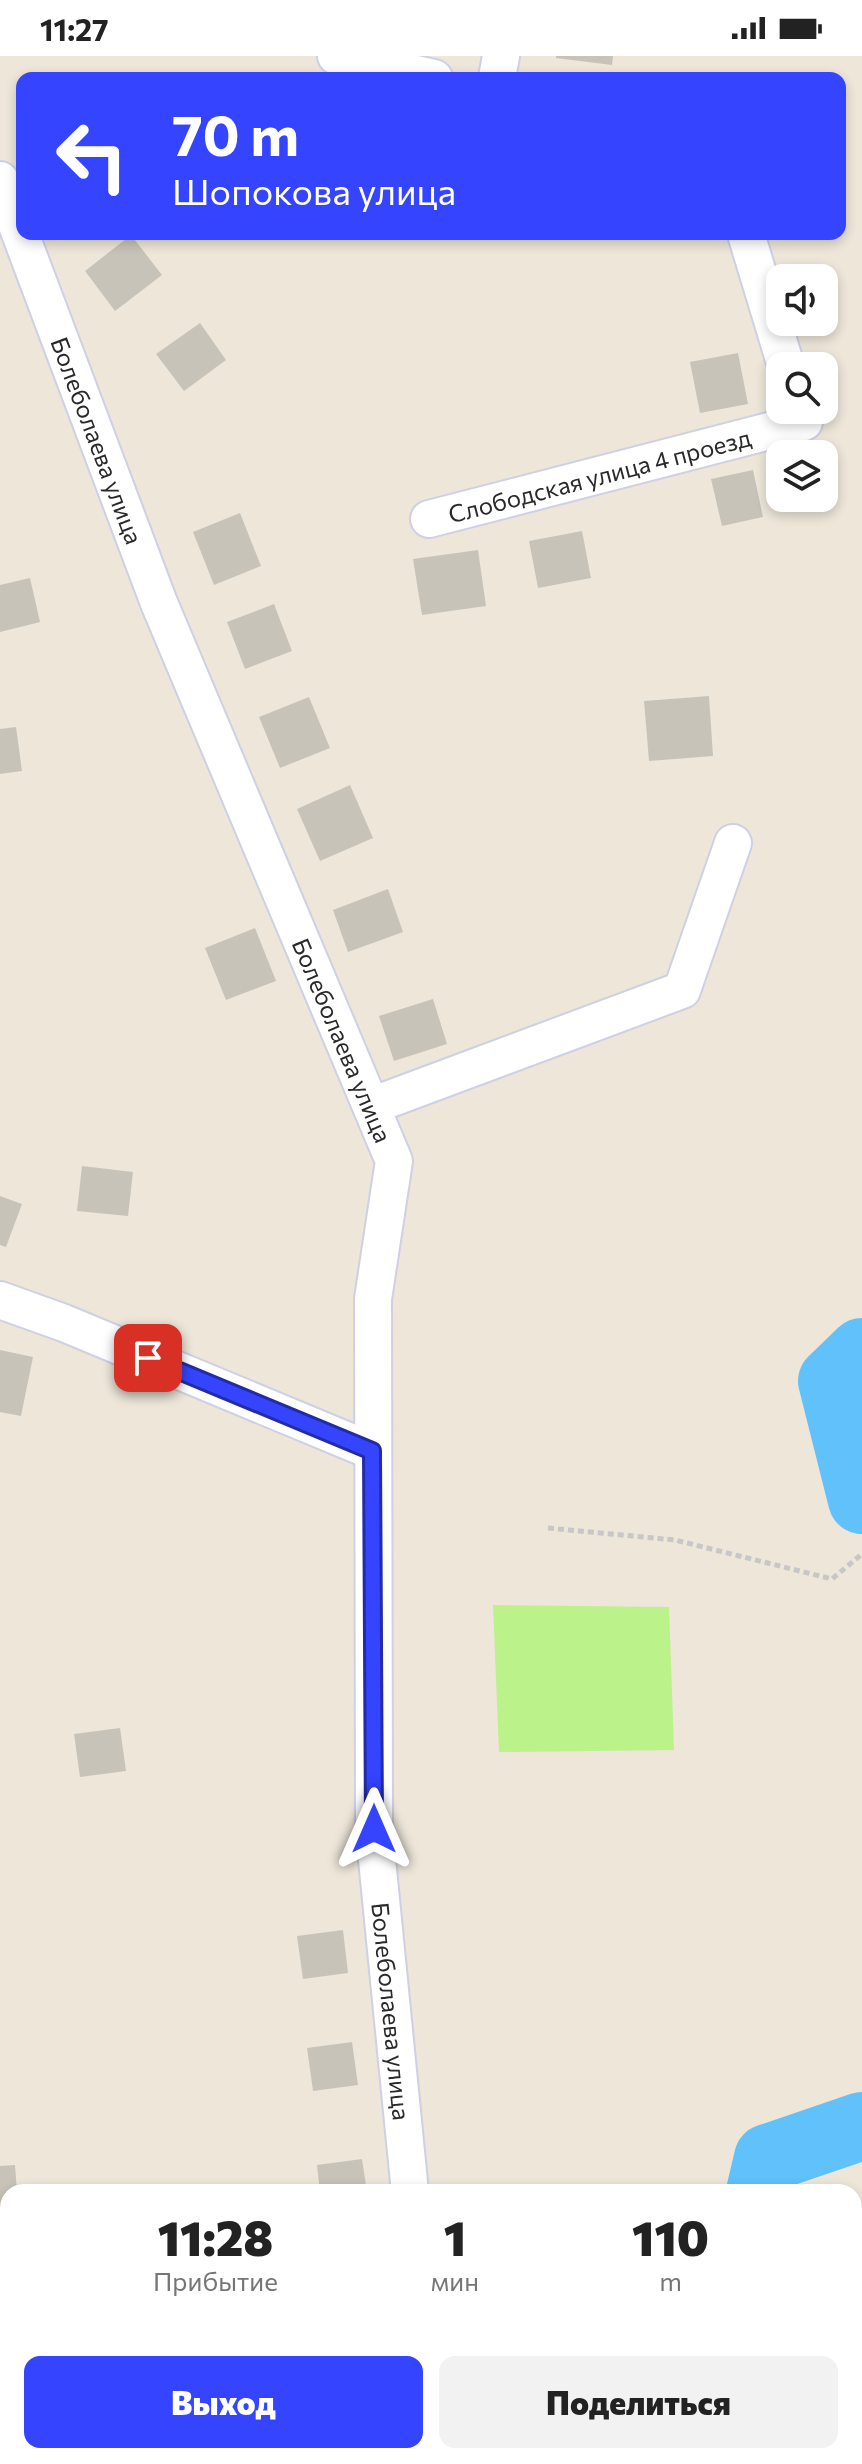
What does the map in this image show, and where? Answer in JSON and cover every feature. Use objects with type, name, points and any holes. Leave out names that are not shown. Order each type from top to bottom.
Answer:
[{"type":"street","points":[[336,56],[407,72]]},
{"type":"street","name":"Болеболаева улица","points":[[0,180],[16,223]]},
{"type":"street","name":"Болеболаева улица","points":[[23,240],[159,603],[394,1161],[373,1299],[374,1829],[409,2184]]},
{"type":"street","points":[[748,240],[782,352]]},
{"type":"street","name":"Слободская улица 4 проезд","points":[[429,519],[796,424]]},
{"type":"street","points":[[371,1106],[682,990],[733,843]]},
{"type":"street","points":[[0,1300],[64,1323],[372,1451]]},
{"type":"path","points":[[548,1528],[675,1540],[832,1579],[862,1554]]},
{"type":"green space","points":[[493,1605],[669,1607],[674,1750],[499,1752]]},
{"type":"building","points":[[556,56],[613,56],[612,65]]},
{"type":"building","points":[[125,240],[135,240],[162,275],[115,311],[85,271]]},
{"type":"building","points":[[200,323],[226,360],[184,391],[156,354]]},
{"type":"building","points":[[738,353],[748,404],[700,413],[690,362]]},
{"type":"building","points":[[753,470],[763,517],[722,526],[711,479]]},
{"type":"building","points":[[240,513],[261,566],[214,585],[193,532]]},
{"type":"building","points":[[582,531],[591,578],[538,588],[529,541]]},
{"type":"building","points":[[478,550],[486,606],[422,615],[413,559]]},
{"type":"building","points":[[30,578],[40,622],[0,632],[0,585]]},
{"type":"building","points":[[274,604],[292,651],[245,669],[227,622]]},
{"type":"building","points":[[709,696],[713,756],[649,761],[644,701]]},
{"type":"building","points":[[309,697],[330,748],[280,768],[259,717]]},
{"type":"building","points":[[16,727],[22,771],[0,774],[0,729]]},
{"type":"building","points":[[350,785],[373,838],[320,861],[297,809]]},
{"type":"building","points":[[388,889],[403,932],[348,952],[333,910]]},
{"type":"building","points":[[255,928],[276,981],[226,1000],[205,948]]},
{"type":"building","points":[[433,999],[447,1044],[394,1061],[379,1016]]},
{"type":"building","points":[[82,1166],[133,1172],[128,1216],[77,1211]]},
{"type":"building","points":[[0,1196],[22,1204],[6,1247],[0,1245]]},
{"type":"building","points":[[0,1350],[33,1357],[21,1416],[0,1412]]},
{"type":"building","points":[[120,1728],[126,1771],[80,1777],[74,1734]]},
{"type":"building","points":[[343,1930],[348,1973],[303,1979],[297,1936]]},
{"type":"building","points":[[352,2042],[358,2085],[313,2091],[307,2048]]},
{"type":"building","points":[[362,2159],[366,2184],[319,2184],[317,2165]]},
{"type":"building","points":[[15,2165],[16,2184],[0,2184],[0,2166]]},
{"type":"waterway","points":[[862,1352],[832,1381],[862,1500]]},
{"type":"waterway","points":[[762,2184],[768,2158],[862,2126]]},
{"type":"route","points":[[148,1358],[372,1451],[374,1829]]}]
